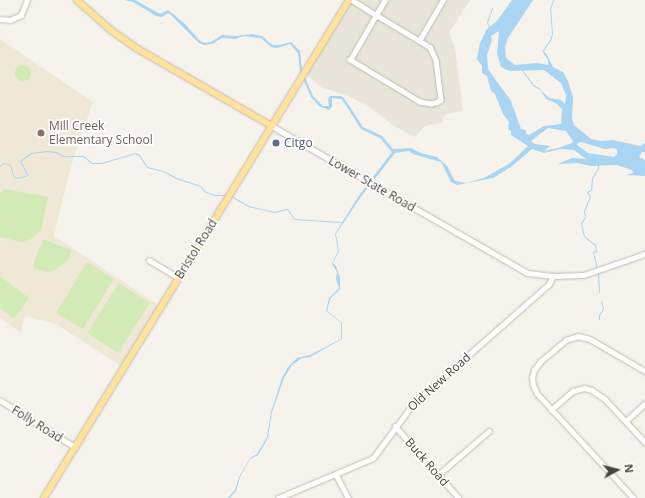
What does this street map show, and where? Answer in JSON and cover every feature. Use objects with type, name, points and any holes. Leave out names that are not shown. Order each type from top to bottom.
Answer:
[{"type":"main road","name":"Lower State Road","points":[[77,0],[111,30],[138,49],[272,126]]},
{"type":"main road","name":"Bristol Road","points":[[44,498],[349,0]]},
{"type":"street","points":[[0,19],[10,20],[21,15],[27,0]]},
{"type":"street","points":[[352,0],[376,15],[419,41],[433,52],[441,100],[438,102],[431,104],[420,102],[350,60],[376,15],[385,0]]},
{"type":"street","points":[[419,41],[443,0]]},
{"type":"street","name":"Lower State Road","points":[[272,126],[371,182],[520,270],[537,275],[577,276],[595,273],[645,254]]},
{"type":"street","points":[[149,260],[179,278]]},
{"type":"street","name":"Old New Road","points":[[278,498],[372,458],[413,404],[549,284],[553,276]]},
{"type":"street","points":[[633,498],[535,391],[532,375],[541,361],[570,338],[578,336],[588,338],[645,371]]},
{"type":"street","points":[[552,410],[573,392],[587,388],[600,394],[645,442]]},
{"type":"street","name":"Folly Road","points":[[0,400],[75,447]]},
{"type":"street","points":[[626,421],[645,404]]},
{"type":"street","name":"Buck Road","points":[[395,426],[459,498]]},
{"type":"street","points":[[438,475],[489,430]]},
{"type":"street","points":[[336,474],[340,486],[348,498]]},
{"type":"shaded area","points":[[352,0],[470,0],[449,33],[455,48],[463,111],[446,114],[443,118],[443,123],[425,126],[415,137],[394,126],[367,105],[343,94],[322,88],[307,74]]},
{"type":"shaded area","points":[[0,39],[93,102],[70,169],[54,236],[161,307],[124,368],[56,324],[25,316],[21,333],[0,318]]},
{"type":"green space","points":[[23,65],[29,67],[31,73],[29,79],[23,81],[17,79],[15,73],[17,67]]},
{"type":"green space","points":[[5,189],[48,197],[41,230],[31,239],[22,242],[0,237],[0,193]]},
{"type":"green space","points":[[44,240],[72,250],[68,260],[55,270],[47,272],[33,268],[37,253]]},
{"type":"green space","points":[[87,262],[114,279],[83,329],[56,313]]},
{"type":"green space","points":[[0,276],[29,298],[14,319],[0,308]]},
{"type":"green space","points":[[119,283],[150,303],[118,353],[87,333]]},
{"type":"water","points":[[125,0],[135,0],[160,14],[168,10],[185,24],[200,41],[205,43],[211,42],[222,35],[235,36],[252,34],[262,36],[272,45],[280,45],[291,42],[300,51],[302,71],[313,96],[323,106],[329,106],[328,99],[330,96],[341,96],[344,98],[363,127],[382,136],[393,149],[411,148],[421,153],[437,157],[447,166],[455,181],[466,183],[484,178],[509,164],[528,146],[511,135],[511,131],[508,129],[509,122],[503,114],[495,94],[491,91],[487,76],[482,73],[482,66],[477,59],[480,43],[487,29],[497,21],[512,0],[533,0],[508,38],[505,47],[506,58],[515,65],[537,63],[548,65],[548,60],[543,52],[546,53],[553,67],[563,72],[568,81],[573,97],[572,118],[574,125],[591,139],[601,141],[613,140],[640,146],[645,143],[645,152],[642,152],[639,157],[645,160],[645,176],[626,175],[633,173],[632,170],[617,165],[591,166],[577,163],[558,164],[572,158],[586,159],[574,150],[560,149],[544,153],[532,149],[511,167],[493,178],[457,185],[451,182],[441,162],[413,154],[409,151],[395,153],[360,198],[336,234],[339,251],[333,263],[336,266],[340,278],[340,289],[330,299],[327,311],[342,323],[342,339],[310,357],[302,358],[292,365],[284,378],[272,412],[268,438],[258,455],[250,459],[240,477],[236,491],[230,498],[228,498],[235,490],[239,477],[250,458],[257,454],[267,437],[271,412],[282,378],[288,367],[297,358],[310,355],[341,339],[341,323],[326,311],[329,298],[339,288],[336,279],[337,272],[332,264],[338,251],[335,234],[358,197],[392,152],[380,138],[361,129],[342,99],[332,98],[332,107],[329,110],[319,106],[311,97],[300,72],[298,53],[290,44],[277,48],[271,47],[261,38],[244,36],[235,39],[222,38],[212,44],[204,45],[199,43],[170,14],[168,13],[162,17],[156,16],[133,2]],"holes":[[[499,31],[497,54],[501,67],[510,71],[544,70],[561,83],[566,95],[565,104],[561,100],[549,98],[540,89],[546,99],[556,103],[562,109],[561,124],[544,126],[529,135],[526,134],[526,130],[521,129],[511,101],[488,69],[487,55],[492,40],[491,36]],[[548,128],[566,131],[573,141],[572,143],[558,148],[544,151],[550,146],[535,144],[531,141]],[[581,142],[605,149],[614,148],[617,150],[617,154],[614,157],[588,153],[577,145]]]},
{"type":"waterway","points":[[544,54],[543,50],[552,34],[550,8],[553,0]]},
{"type":"waterway","points":[[489,27],[487,22],[492,8]]},
{"type":"waterway","points":[[522,70],[533,85],[540,89]]},
{"type":"waterway","points":[[0,166],[3,163],[9,164],[13,175],[16,178],[27,174],[20,161],[31,153],[47,151],[56,152],[63,156],[83,156],[92,163],[101,163],[135,153],[139,155],[147,167],[163,171],[176,178],[200,186],[204,191],[214,195],[226,195]]},
{"type":"waterway","points":[[597,269],[593,252],[596,251],[595,245],[584,236],[581,223],[585,217],[584,211],[590,196],[587,192],[591,190],[592,178],[598,168],[598,164]]},
{"type":"waterway","points":[[231,196],[248,206],[274,212],[287,209],[294,219],[341,222]]},
{"type":"waterway","points":[[598,272],[599,292]]},
{"type":"waterway","points":[[599,319],[599,315],[603,309],[601,301]]},
{"type":"place","name":"Mill Creek Elementary School","points":[[41,133]]},
{"type":"place","name":"Citgo","points":[[276,143]]}]
